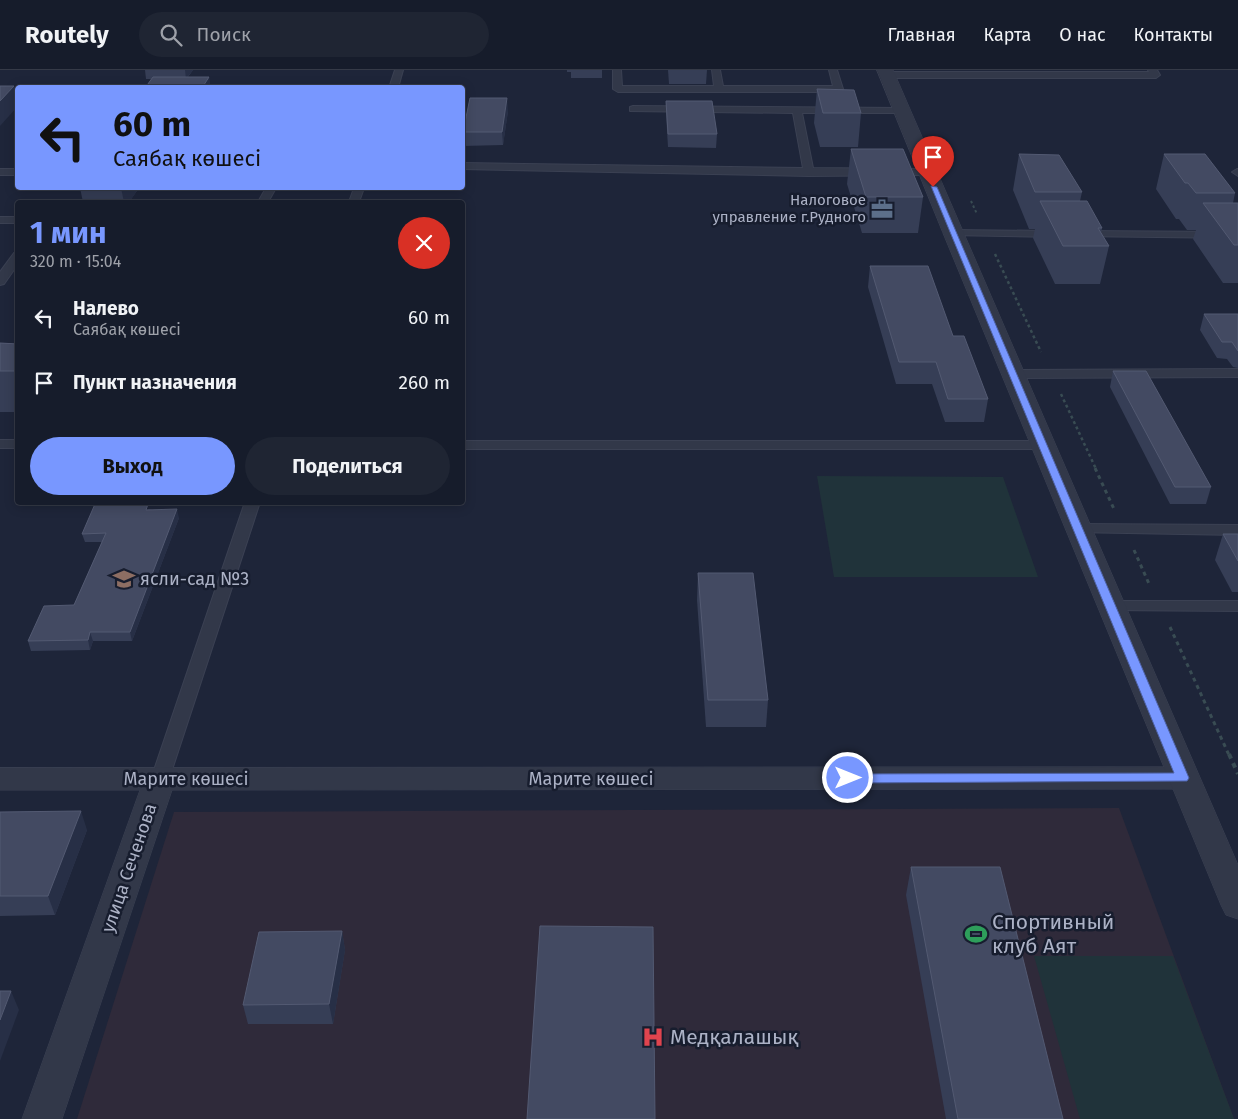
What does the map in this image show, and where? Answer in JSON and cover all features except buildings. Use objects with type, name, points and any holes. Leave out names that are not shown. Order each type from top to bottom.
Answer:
[{"type":"street","points":[[886,72],[1182,778],[1237,902]]},
{"type":"street","name":"Марите көшесі","points":[[0,779],[1182,778]]},
{"type":"street","name":"улица Сеченова","points":[[42,1119],[160,779]]},
{"type":"lane","points":[[394,85],[399,70]]},
{"type":"lane","points":[[617,70],[618,89],[838,89],[833,70]]},
{"type":"lane","points":[[716,70],[719,89]]},
{"type":"lane","points":[[886,72],[1080,72],[1156,75],[1152,70]]},
{"type":"lane","points":[[634,110],[902,111]]},
{"type":"lane","points":[[797,111],[809,173]]},
{"type":"lane","points":[[465,166],[809,173],[927,172]]},
{"type":"lane","points":[[0,172],[15,172]]},
{"type":"lane","points":[[0,220],[15,220]]},
{"type":"lane","points":[[952,233],[1238,235]]},
{"type":"lane","points":[[0,281],[15,259]]},
{"type":"lane","points":[[1012,374],[1238,373]]},
{"type":"lane","points":[[0,444],[15,444]]},
{"type":"lane","points":[[465,445],[1042,445]]},
{"type":"lane","name":"улица Сеченова","points":[[160,779],[252,505]]},
{"type":"lane","points":[[1077,529],[1238,530]]},
{"type":"lane","points":[[1110,606],[1238,606]]},
{"type":"path","points":[[970,198],[1238,774]]},
{"type":"shaded area","points":[[817,476],[1003,477],[1038,577],[834,577]]},
{"type":"shaded area","name":"Медқалашық","points":[[1119,808],[1234,1119],[77,1119],[174,812]]},
{"type":"shaded area","points":[[1034,956],[1173,956],[1234,1119],[1080,1119]]},
{"type":"place","name":"Налоговое управление г.Рудного","points":[[882,209]]},
{"type":"place","name":"ясли-сад №3","points":[[124,579]]},
{"type":"place","name":"Спортивный клуб Аят","points":[[976,934]]},
{"type":"place","name":"Медқалашық","points":[[653,1037]]},
{"type":"route","points":[[848,778],[1182,778],[933,187]]}]
